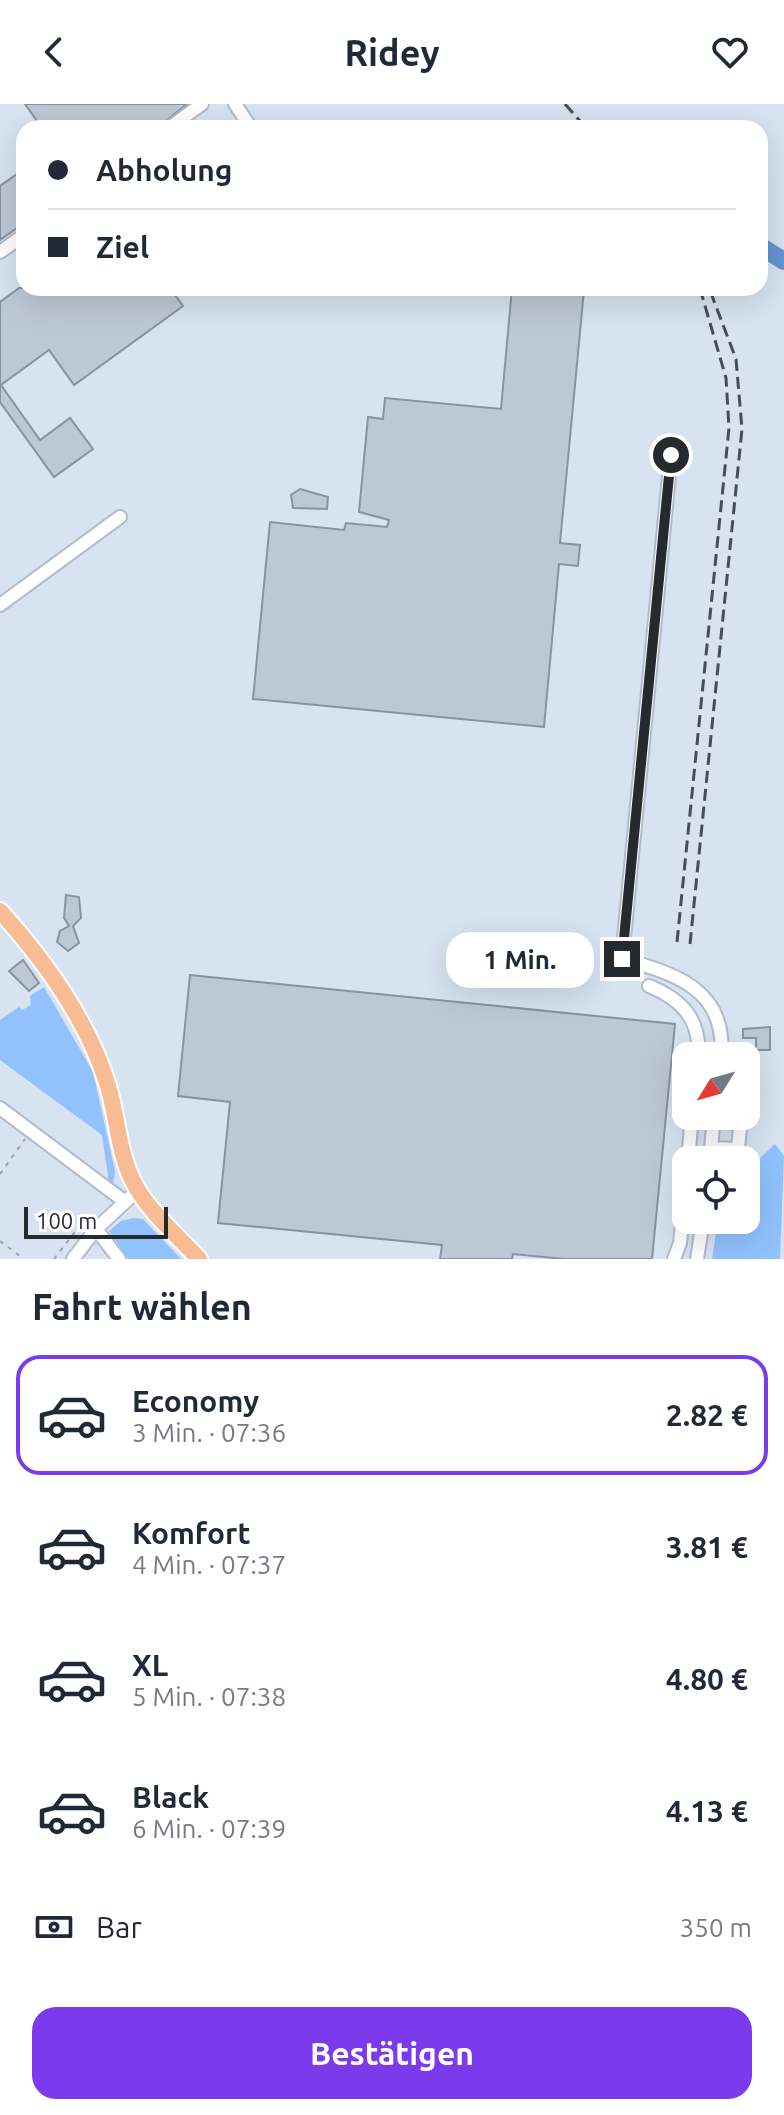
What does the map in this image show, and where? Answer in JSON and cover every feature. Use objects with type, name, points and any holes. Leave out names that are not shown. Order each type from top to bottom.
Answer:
[{"type":"main road","points":[[0,911],[53,978],[96,1051],[109,1089],[122,1154],[138,1190],[199,1259]]},
{"type":"street","points":[[180,120],[202,104]]},
{"type":"street","points":[[671,455],[622,959],[673,974],[697,990],[716,1017],[719,1042]]},
{"type":"street","points":[[0,605],[120,517]]},
{"type":"street","points":[[649,986],[667,994],[694,1020],[699,1042]]},
{"type":"street","points":[[0,1108],[124,1201]]},
{"type":"street","points":[[73,1259],[96,1229],[138,1190]]},
{"type":"street","points":[[96,1229],[119,1259]]},
{"type":"street","points":[[674,1259],[681,1234]]},
{"type":"street","points":[[697,1259],[701,1234]]},
{"type":"path","points":[[0,1174],[26,1138]]},
{"type":"path","points":[[54,1259],[87,1216]]},
{"type":"path","points":[[0,1241],[24,1259]]},
{"type":"shaded area","points":[[44,987],[93,1072],[115,1171],[113,1186],[109,1183],[102,1135],[0,1060],[0,1020],[19,1007],[22,1010],[31,1005],[30,996]]},
{"type":"shaded area","points":[[775,1144],[784,1156],[780,1259],[712,1259],[716,1234],[760,1234],[760,1158]]},
{"type":"shaded area","points":[[143,1219],[181,1259],[128,1259],[109,1231],[121,1221]]},
{"type":"building","points":[[25,104],[187,104],[167,120],[36,120]]},
{"type":"building","points":[[16,175],[16,229],[0,240],[0,186]]},
{"type":"building","points":[[16,290],[16,296],[176,296],[183,306],[74,385],[49,350],[1,385],[40,440],[70,418],[93,449],[54,477],[0,402],[0,302]]},
{"type":"building","points":[[511,296],[583,296],[560,543],[580,545],[578,566],[559,564],[544,727],[253,699],[270,522],[344,530],[346,523],[387,527],[389,520],[359,512],[368,417],[383,419],[385,398],[501,409]]},
{"type":"building","points":[[300,489],[328,497],[327,509],[293,508],[291,495]]},
{"type":"building","points":[[66,895],[79,897],[81,918],[73,926],[79,943],[68,951],[57,942],[60,931],[69,926],[64,918]]},
{"type":"building","points":[[23,960],[39,983],[29,991],[9,971]]},
{"type":"building","points":[[190,975],[675,1024],[652,1259],[564,1259],[513,1254],[512,1259],[440,1259],[442,1245],[218,1223],[230,1102],[178,1096]]},
{"type":"building","points":[[770,1027],[770,1050],[760,1050],[760,1042],[756,1042],[756,1038],[743,1038],[743,1029]]},
{"type":"waterway","points":[[768,251],[784,261]]},
{"type":"railway","points":[[565,104],[579,120]]},
{"type":"railway","points":[[677,942],[729,428],[726,378],[702,296]]},
{"type":"railway","points":[[690,944],[742,429],[736,359],[712,296]]},
{"type":"route","points":[[622,959],[671,455]]}]
